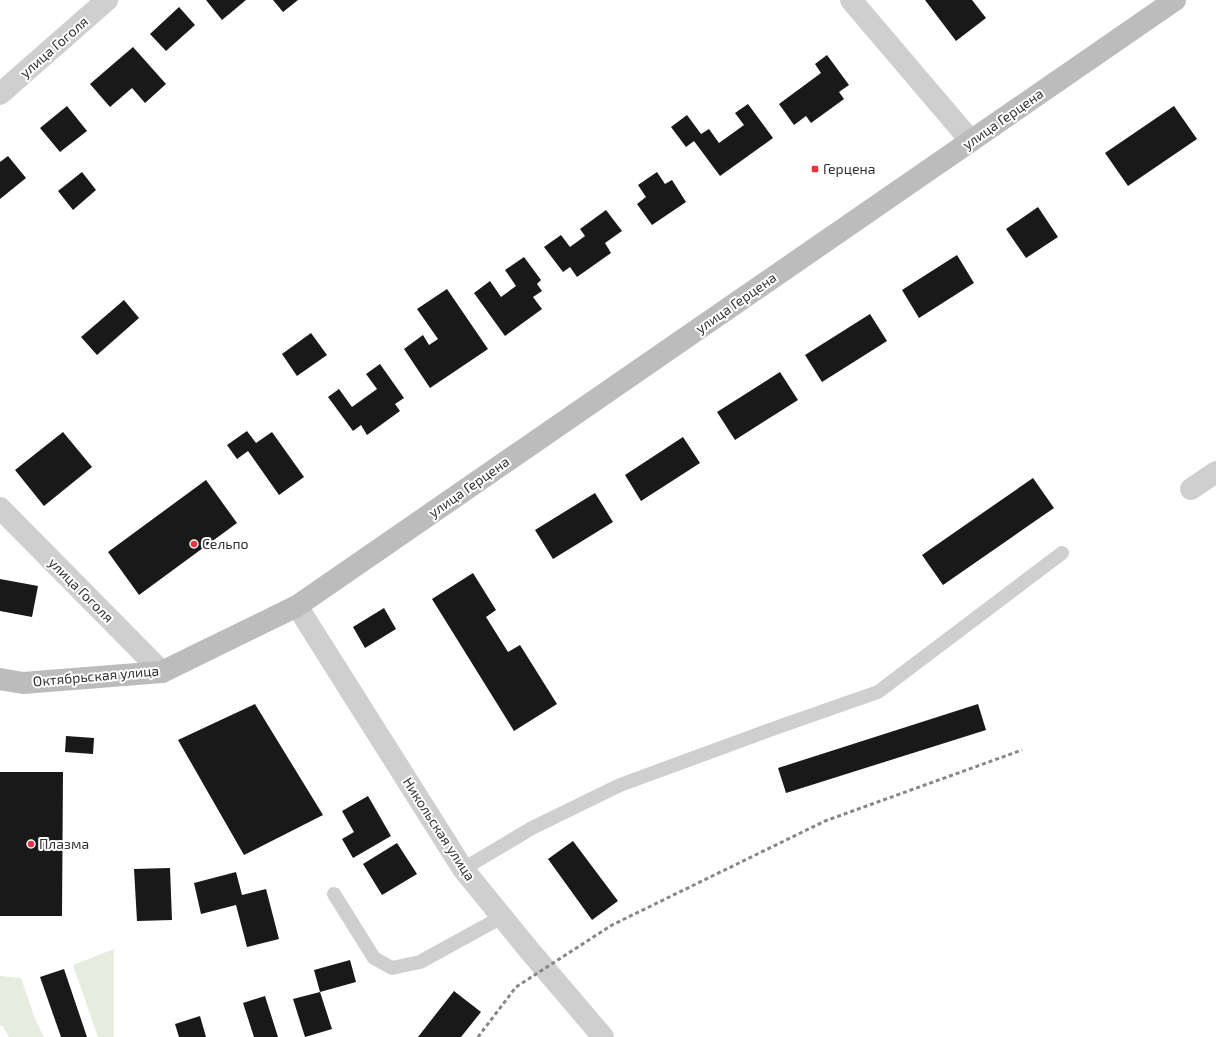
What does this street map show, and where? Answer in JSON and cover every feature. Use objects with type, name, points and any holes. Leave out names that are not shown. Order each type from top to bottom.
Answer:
[{"type":"main road","name":"улица Герцена","points":[[297,606],[1175,0]]},
{"type":"main road","name":"Октябрьская улица","points":[[0,679],[23,683],[162,672],[297,606]]},
{"type":"street","name":"улица Гоголя","points":[[0,94],[107,0]]},
{"type":"street","points":[[851,0],[971,141]]},
{"type":"street","points":[[1191,489],[1216,472]]},
{"type":"street","name":"улица Гоголя","points":[[0,508],[162,672]]},
{"type":"street","name":"Никольская улица","points":[[297,606],[463,869],[603,1037]]},
{"type":"lane","points":[[463,869],[532,828],[620,785],[878,692],[1062,553]]},
{"type":"lane","points":[[334,894],[374,958],[392,968],[420,962],[502,917]]},
{"type":"shaded area","points":[[114,949],[114,1037],[98,1037],[73,965]]},
{"type":"shaded area","points":[[0,976],[21,978],[35,1019],[44,1037],[9,1037],[3,1026],[0,1026]]},
{"type":"building","points":[[206,0],[246,0],[222,20]]},
{"type":"building","points":[[273,0],[298,0],[283,12]]},
{"type":"building","points":[[925,0],[972,0],[986,18],[956,41]]},
{"type":"building","points":[[179,7],[195,25],[166,51],[150,34]]},
{"type":"building","points":[[133,47],[166,84],[145,103],[132,88],[110,107],[90,84]]},
{"type":"building","points":[[827,55],[849,85],[839,92],[844,99],[811,123],[806,116],[794,125],[779,104],[821,73],[815,64]]},
{"type":"building","points":[[748,104],[773,138],[720,176],[694,141],[686,147],[671,127],[687,115],[701,134],[709,129],[719,143],[744,125],[735,113]]},
{"type":"building","points":[[67,106],[87,131],[60,152],[40,128]]},
{"type":"building","points":[[1174,106],[1197,139],[1128,186],[1105,153]]},
{"type":"building","points":[[8,156],[26,178],[0,199],[0,162]]},
{"type":"building","points":[[82,172],[96,190],[73,210],[58,191]]},
{"type":"building","points":[[657,172],[665,184],[672,180],[686,202],[652,225],[637,204],[646,197],[638,185]]},
{"type":"building","points":[[1038,207],[1058,237],[1026,258],[1006,229]]},
{"type":"building","points":[[606,210],[622,231],[605,243],[611,253],[577,277],[570,267],[563,272],[544,247],[561,235],[570,247],[585,236],[580,229]]},
{"type":"building","points":[[957,255],[974,283],[919,318],[902,290]]},
{"type":"building","points":[[524,257],[541,280],[537,284],[542,291],[533,297],[542,309],[505,336],[474,293],[490,281],[501,297],[516,286],[505,270]]},
{"type":"building","points":[[447,289],[488,349],[430,388],[404,349],[423,335],[429,345],[438,339],[417,309]]},
{"type":"building","points":[[124,300],[139,318],[97,355],[81,337]]},
{"type":"building","points":[[870,314],[887,341],[822,382],[805,355]]},
{"type":"building","points":[[311,333],[327,355],[297,376],[282,354]]},
{"type":"building","points":[[380,364],[404,398],[395,404],[400,411],[367,435],[361,425],[353,431],[328,397],[339,389],[352,407],[377,389],[366,374]]},
{"type":"building","points":[[780,372],[798,400],[735,440],[717,412]]},
{"type":"building","points":[[247,431],[256,443],[272,432],[304,477],[279,495],[248,451],[237,459],[227,445]]},
{"type":"building","points":[[63,432],[92,467],[44,506],[15,470]]},
{"type":"building","points":[[683,437],[700,463],[641,501],[625,475]]},
{"type":"building","points":[[1033,478],[1054,508],[943,585],[922,555]]},
{"type":"building","points":[[206,480],[237,523],[139,595],[108,552]]},
{"type":"building","points":[[595,493],[613,522],[553,559],[535,530]]},
{"type":"building","points":[[473,573],[496,610],[486,617],[508,652],[520,645],[557,704],[514,731],[432,599]]},
{"type":"building","points":[[0,579],[38,586],[32,617],[0,611]]},
{"type":"building","points":[[384,608],[396,629],[365,648],[353,627]]},
{"type":"building","points":[[255,704],[323,815],[244,855],[178,740]]},
{"type":"building","points":[[978,704],[986,730],[786,793],[778,768]]},
{"type":"building","points":[[66,736],[94,738],[93,754],[65,752]]},
{"type":"building","name":"Плазма","points":[[0,772],[63,772],[62,916],[0,916]]},
{"type":"building","points":[[368,796],[391,836],[353,858],[342,839],[354,832],[342,811]]},
{"type":"building","points":[[573,841],[618,901],[592,920],[548,859]]},
{"type":"building","points":[[397,843],[417,874],[382,895],[363,864]]},
{"type":"building","points":[[170,868],[172,920],[137,921],[134,869]]},
{"type":"building","points":[[236,872],[242,895],[266,889],[279,939],[247,947],[236,905],[201,914],[194,883]]},
{"type":"building","points":[[350,960],[356,982],[320,992],[314,970]]},
{"type":"building","points":[[64,969],[87,1037],[61,1037],[40,977]]},
{"type":"building","points":[[454,991],[481,1012],[461,1037],[418,1037]]},
{"type":"building","points":[[320,992],[332,1029],[305,1037],[293,999]]},
{"type":"building","points":[[265,996],[278,1037],[254,1037],[243,1003]]},
{"type":"building","points":[[200,1016],[206,1037],[179,1037],[175,1024]]},
{"type":"railway","points":[[478,1037],[516,987],[612,925],[825,821],[1022,750]]},
{"type":"place","name":"Герцена","points":[[815,169]]},
{"type":"place","name":"Сельпо","points":[[194,544]]},
{"type":"place","name":"Плазма","points":[[31,844]]}]
